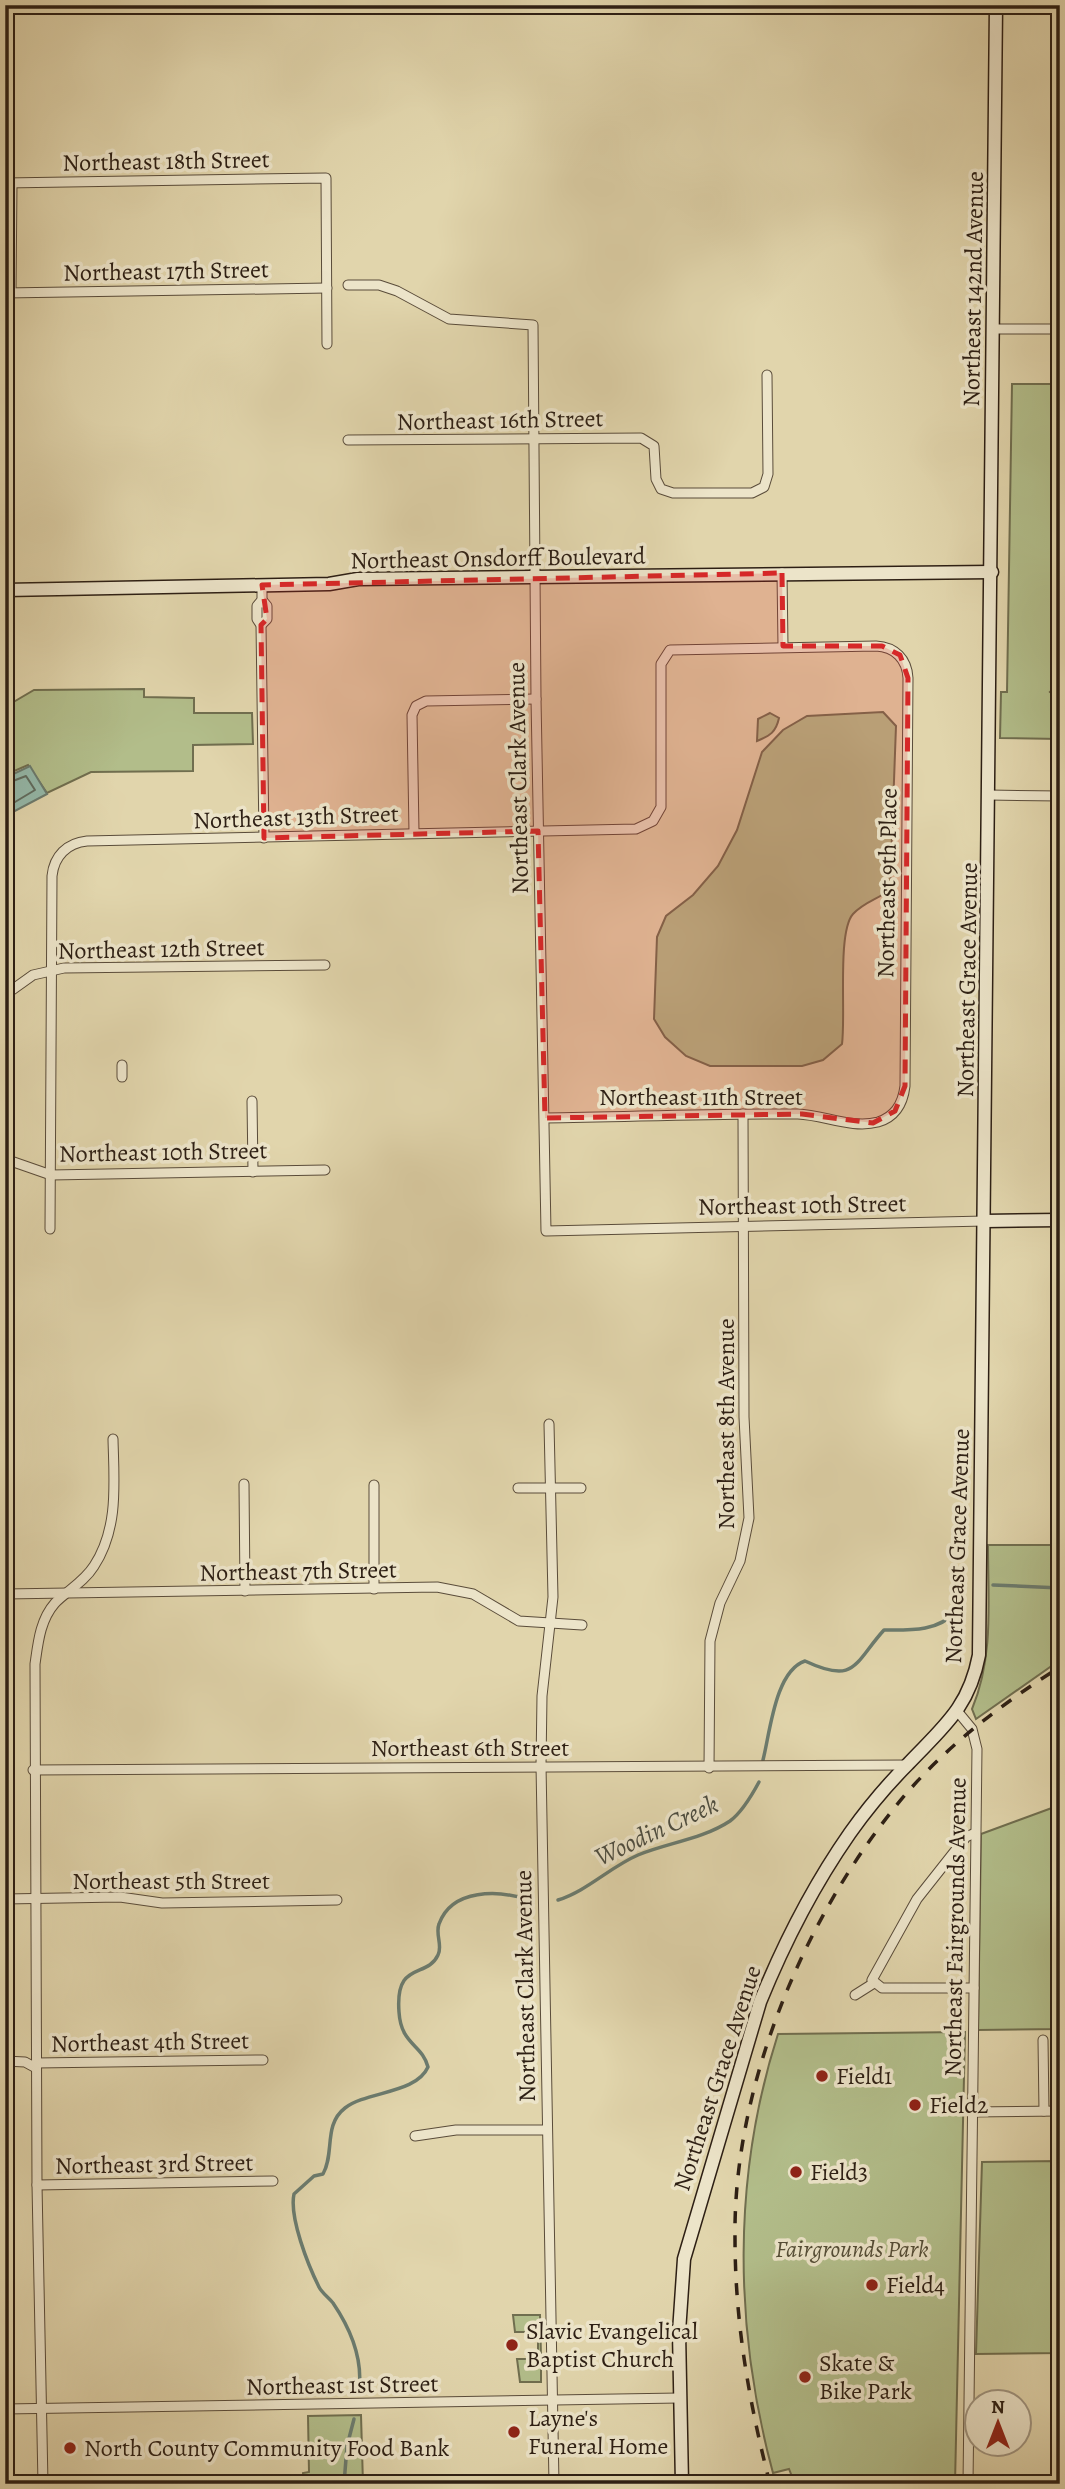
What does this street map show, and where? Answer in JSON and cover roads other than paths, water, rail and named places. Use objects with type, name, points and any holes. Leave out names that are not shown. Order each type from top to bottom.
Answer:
[{"type":"main road","name":"Northeast 142nd Avenue","points":[[992,572],[996,5]]},
{"type":"main road","name":"Northeast Onsdorff Boulevard","points":[[5,590],[329,584],[358,579],[992,572]]},
{"type":"main road","name":"Northeast Grace Avenue","points":[[682,2484],[679,2398],[680,2295],[684,2259],[760,2002],[781,1951],[820,1879],[851,1832],[907,1765],[958,1712],[968,1694],[979,1655],[992,572]]},
{"type":"main road","name":"Northeast 10th Street","points":[[985,1221],[1060,1220]]},
{"type":"street","name":"Northeast 18th Street","points":[[9,183],[326,178],[327,288]]},
{"type":"street","points":[[8,293],[9,183]]},
{"type":"street","name":"Northeast Clark Avenue","points":[[348,285],[388,288],[449,319],[533,325],[534,577],[546,1231]]},
{"type":"street","points":[[327,288],[327,344]]},
{"type":"street","name":"Northeast 17th Street","points":[[8,293],[327,288]]},
{"type":"street","points":[[994,329],[1060,329]]},
{"type":"street","name":"Northeast 16th Street","points":[[348,440],[641,438],[651,442],[655,451],[656,479],[661,489],[673,493],[752,492],[764,487],[768,474],[767,375]]},
{"type":"street","points":[[782,573],[783,646]]},
{"type":"street","points":[[262,585],[262,600],[267,606],[267,619],[261,625],[264,838]]},
{"type":"street","name":"Northeast 13th Street","points":[[51,970],[52,870],[57,859],[70,846],[87,841],[414,832],[627,830],[653,821],[658,815],[662,797],[661,664],[666,653],[676,648],[783,646]]},
{"type":"street","name":"Northeast 9th Place","points":[[783,646],[882,646],[900,655],[906,666],[905,1072],[904,1093],[895,1111]]},
{"type":"street","points":[[414,832],[412,715],[416,706],[426,701],[536,699]]},
{"type":"street","points":[[989,795],[1060,796]]},
{"type":"street","name":"Northeast 12th Street","points":[[5,995],[33,975],[51,970],[325,965]]},
{"type":"street","points":[[50,1229],[51,970]]},
{"type":"street","points":[[122,1065],[122,1077]]},
{"type":"street","points":[[252,1101],[253,1171]]},
{"type":"street","name":"Northeast 11th Street","points":[[545,1118],[802,1114],[839,1121],[873,1123],[886,1119],[895,1111]]},
{"type":"street","name":"Northeast 8th Avenue","points":[[709,1768],[710,1641],[720,1603],[740,1562],[749,1518],[744,1417],[743,1114]]},
{"type":"street","name":"Northeast 10th Street","points":[[5,1159],[51,1175],[325,1170]]},
{"type":"street","name":"Northeast 10th Street","points":[[546,1231],[985,1221]]},
{"type":"street","name":"Northeast Clark Avenue","points":[[549,1424],[553,1597],[542,1696],[541,1765],[554,2484]]},
{"type":"street","points":[[43,2484],[33,1770],[37,1645],[47,1614],[94,1566],[110,1529],[115,1493],[113,1439]]},
{"type":"street","points":[[244,1484],[245,1591]]},
{"type":"street","points":[[374,1485],[374,1589]]},
{"type":"street","points":[[518,1488],[581,1488]]},
{"type":"street","name":"Northeast 7th Street","points":[[5,1594],[437,1587],[463,1591],[519,1621],[582,1625]]},
{"type":"street","name":"Northeast Fairgrounds Avenue","points":[[958,1712],[972,1728],[977,1749],[968,2484]]},
{"type":"street","name":"Northeast 6th Street","points":[[33,1770],[907,1765]]},
{"type":"street","points":[[873,1983],[874,1972],[917,1899],[966,1837],[975,1833]]},
{"type":"street","name":"Northeast 5th Street","points":[[5,1899],[120,1897],[162,1903],[337,1900]]},
{"type":"street","points":[[873,1983],[882,1988],[974,1988]]},
{"type":"street","points":[[855,1995],[873,1983]]},
{"type":"street","points":[[1044,2040],[1044,2111]]},
{"type":"street","name":"Northeast 4th Street","points":[[5,2061],[36,2066],[263,2060]]},
{"type":"street","points":[[972,2112],[1060,2111]]},
{"type":"street","points":[[415,2136],[456,2130],[547,2130]]},
{"type":"street","name":"Northeast 3rd Street","points":[[37,2185],[273,2181]]},
{"type":"street","name":"Northeast 1st Street","points":[[5,2409],[679,2398]]},
{"type":"water","points":[[30,766],[47,794],[9,814],[5,820],[5,778]]},
{"type":"waterway","name":"Woodin Creek","points":[[993,1585],[1060,1588]]},
{"type":"waterway","name":"Woodin Creek","points":[[763,1760],[775,1704],[787,1677],[795,1667],[805,1661],[822,1668],[844,1670],[859,1661],[884,1630],[913,1630],[931,1626],[948,1619],[955,1612]]},
{"type":"waterway","name":"Woodin Creek","points":[[558,1900],[579,1891],[638,1855],[708,1832],[730,1821],[742,1809],[759,1782]]},
{"type":"waterway","name":"Woodin Creek","points":[[359,2390],[359,2367],[354,2344],[333,2303],[320,2289],[310,2266],[294,2215],[294,2194],[314,2176],[323,2174],[334,2123],[345,2108],[354,2102],[413,2082],[422,2076],[428,2067],[404,2031],[399,2012],[399,1996],[407,1977],[427,1967],[438,1955],[438,1928],[445,1912],[465,1898],[478,1895],[504,1894],[529,1900]]},
{"type":"waterway","name":"Woodin Creek","points":[[344,2484],[347,2446],[354,2419]]},
{"type":"railway","points":[[770,2484],[745,2362],[735,2238],[738,2180],[747,2120],[762,2061],[782,2003],[807,1946],[836,1892],[869,1841],[905,1795],[978,1725],[1060,1667]]},
{"type":"place","name":"Field1","points":[[822,2076]]},
{"type":"place","name":"Field2","points":[[915,2105]]},
{"type":"place","name":"Field3","points":[[796,2172]]},
{"type":"place","name":"Field4","points":[[872,2285]]},
{"type":"place","name":"Slavic Evangelical Baptist Church","points":[[512,2345]]},
{"type":"place","name":"Skate & Bike Park","points":[[805,2377]]},
{"type":"place","name":"Layne's Funeral Home","points":[[514,2432]]},
{"type":"place","name":"North County Community Food Bank","points":[[70,2448]]},
{"type":"park label","name":"Fairgrounds Park","points":[[852,2249]]}]
